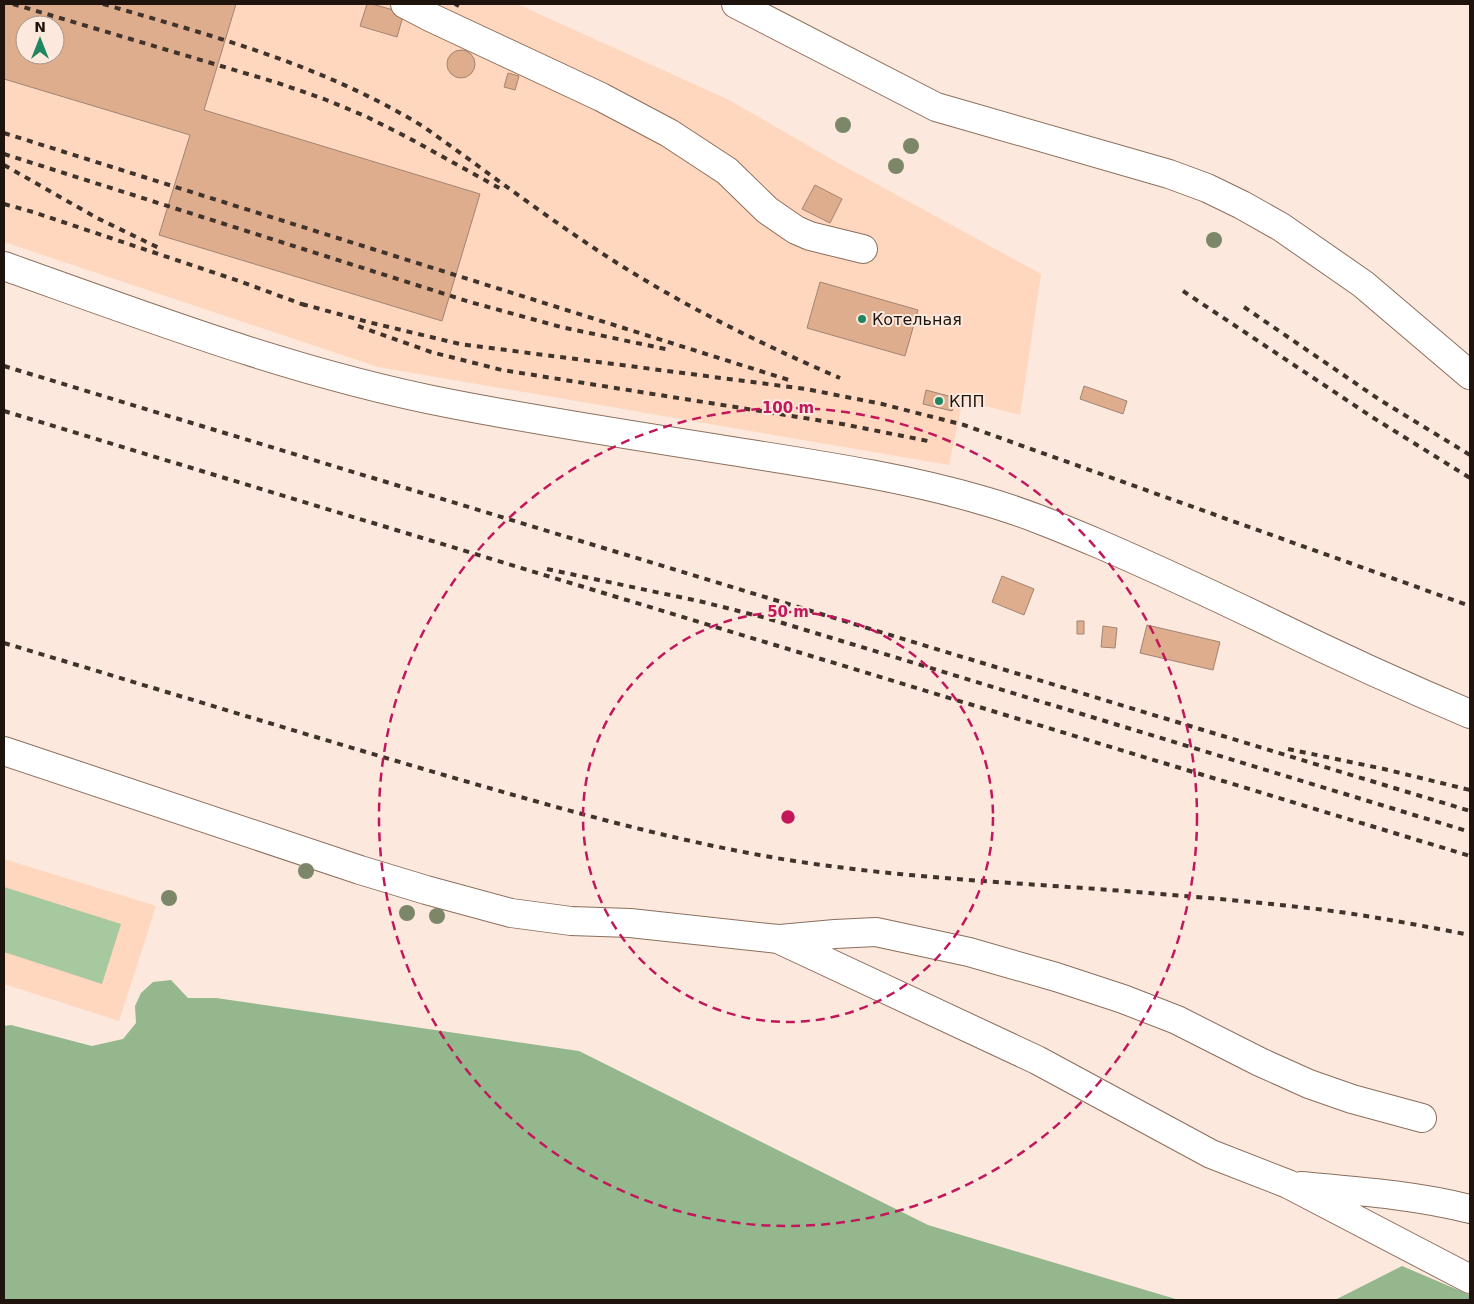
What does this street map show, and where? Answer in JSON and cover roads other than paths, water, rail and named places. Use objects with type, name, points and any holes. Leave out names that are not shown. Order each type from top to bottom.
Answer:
[{"type":"lane","points":[[405,4],[601,97],[669,133],[727,171],[767,210],[796,230],[810,236],[863,250]]},
{"type":"lane","points":[[736,4],[936,107],[1154,169],[1207,188],[1242,205],[1282,227],[1363,284],[1470,375]]},
{"type":"lane","points":[[4,266],[234,348],[321,374],[445,403],[564,425],[836,468],[905,481],[981,500],[1053,525],[1173,575],[1390,680],[1470,714]]},
{"type":"lane","points":[[4,751],[360,870],[511,913],[571,921],[630,923],[778,939],[876,932],[968,952],[1056,977],[1123,999],[1177,1020],[1260,1062],[1309,1084],[1352,1099],[1422,1118]]},
{"type":"lane","points":[[778,939],[1037,1060],[1211,1154],[1288,1184],[1470,1279]]},
{"type":"lane","points":[[1288,1184],[1382,1193],[1438,1201],[1470,1209]]},
{"type":"railway","points":[[13,4],[278,83],[324,99],[365,116],[407,137],[501,189]]},
{"type":"railway","points":[[103,4],[187,28],[268,55],[347,86],[386,105],[424,127],[520,197],[644,280],[726,325],[840,378]]},
{"type":"railway","points":[[455,4],[459,6]]},
{"type":"railway","points":[[4,133],[792,381]]},
{"type":"railway","points":[[4,154],[470,302],[561,327],[670,350]]},
{"type":"railway","points":[[4,165],[97,218],[159,248]]},
{"type":"railway","points":[[4,204],[239,281],[307,306]]},
{"type":"railway","points":[[1183,291],[1372,417],[1470,478]]},
{"type":"railway","points":[[302,304],[460,344],[806,389],[882,404],[964,425],[1470,606]]},
{"type":"railway","points":[[1244,307],[1380,400],[1470,455]]},
{"type":"railway","points":[[358,326],[431,352],[502,370],[842,424],[933,442]]},
{"type":"railway","points":[[4,366],[1470,811]]},
{"type":"railway","points":[[4,411],[1470,856]]},
{"type":"railway","points":[[547,569],[703,602],[766,618],[1470,832]]},
{"type":"railway","points":[[4,643],[530,800],[615,823],[745,852],[868,871],[1321,909],[1470,935]]},
{"type":"railway","points":[[1288,749],[1384,769],[1470,790]]},
{"type":"place","name":"Котельная","points":[[862,319]]},
{"type":"place","name":"КПП","points":[[939,401]]}]
